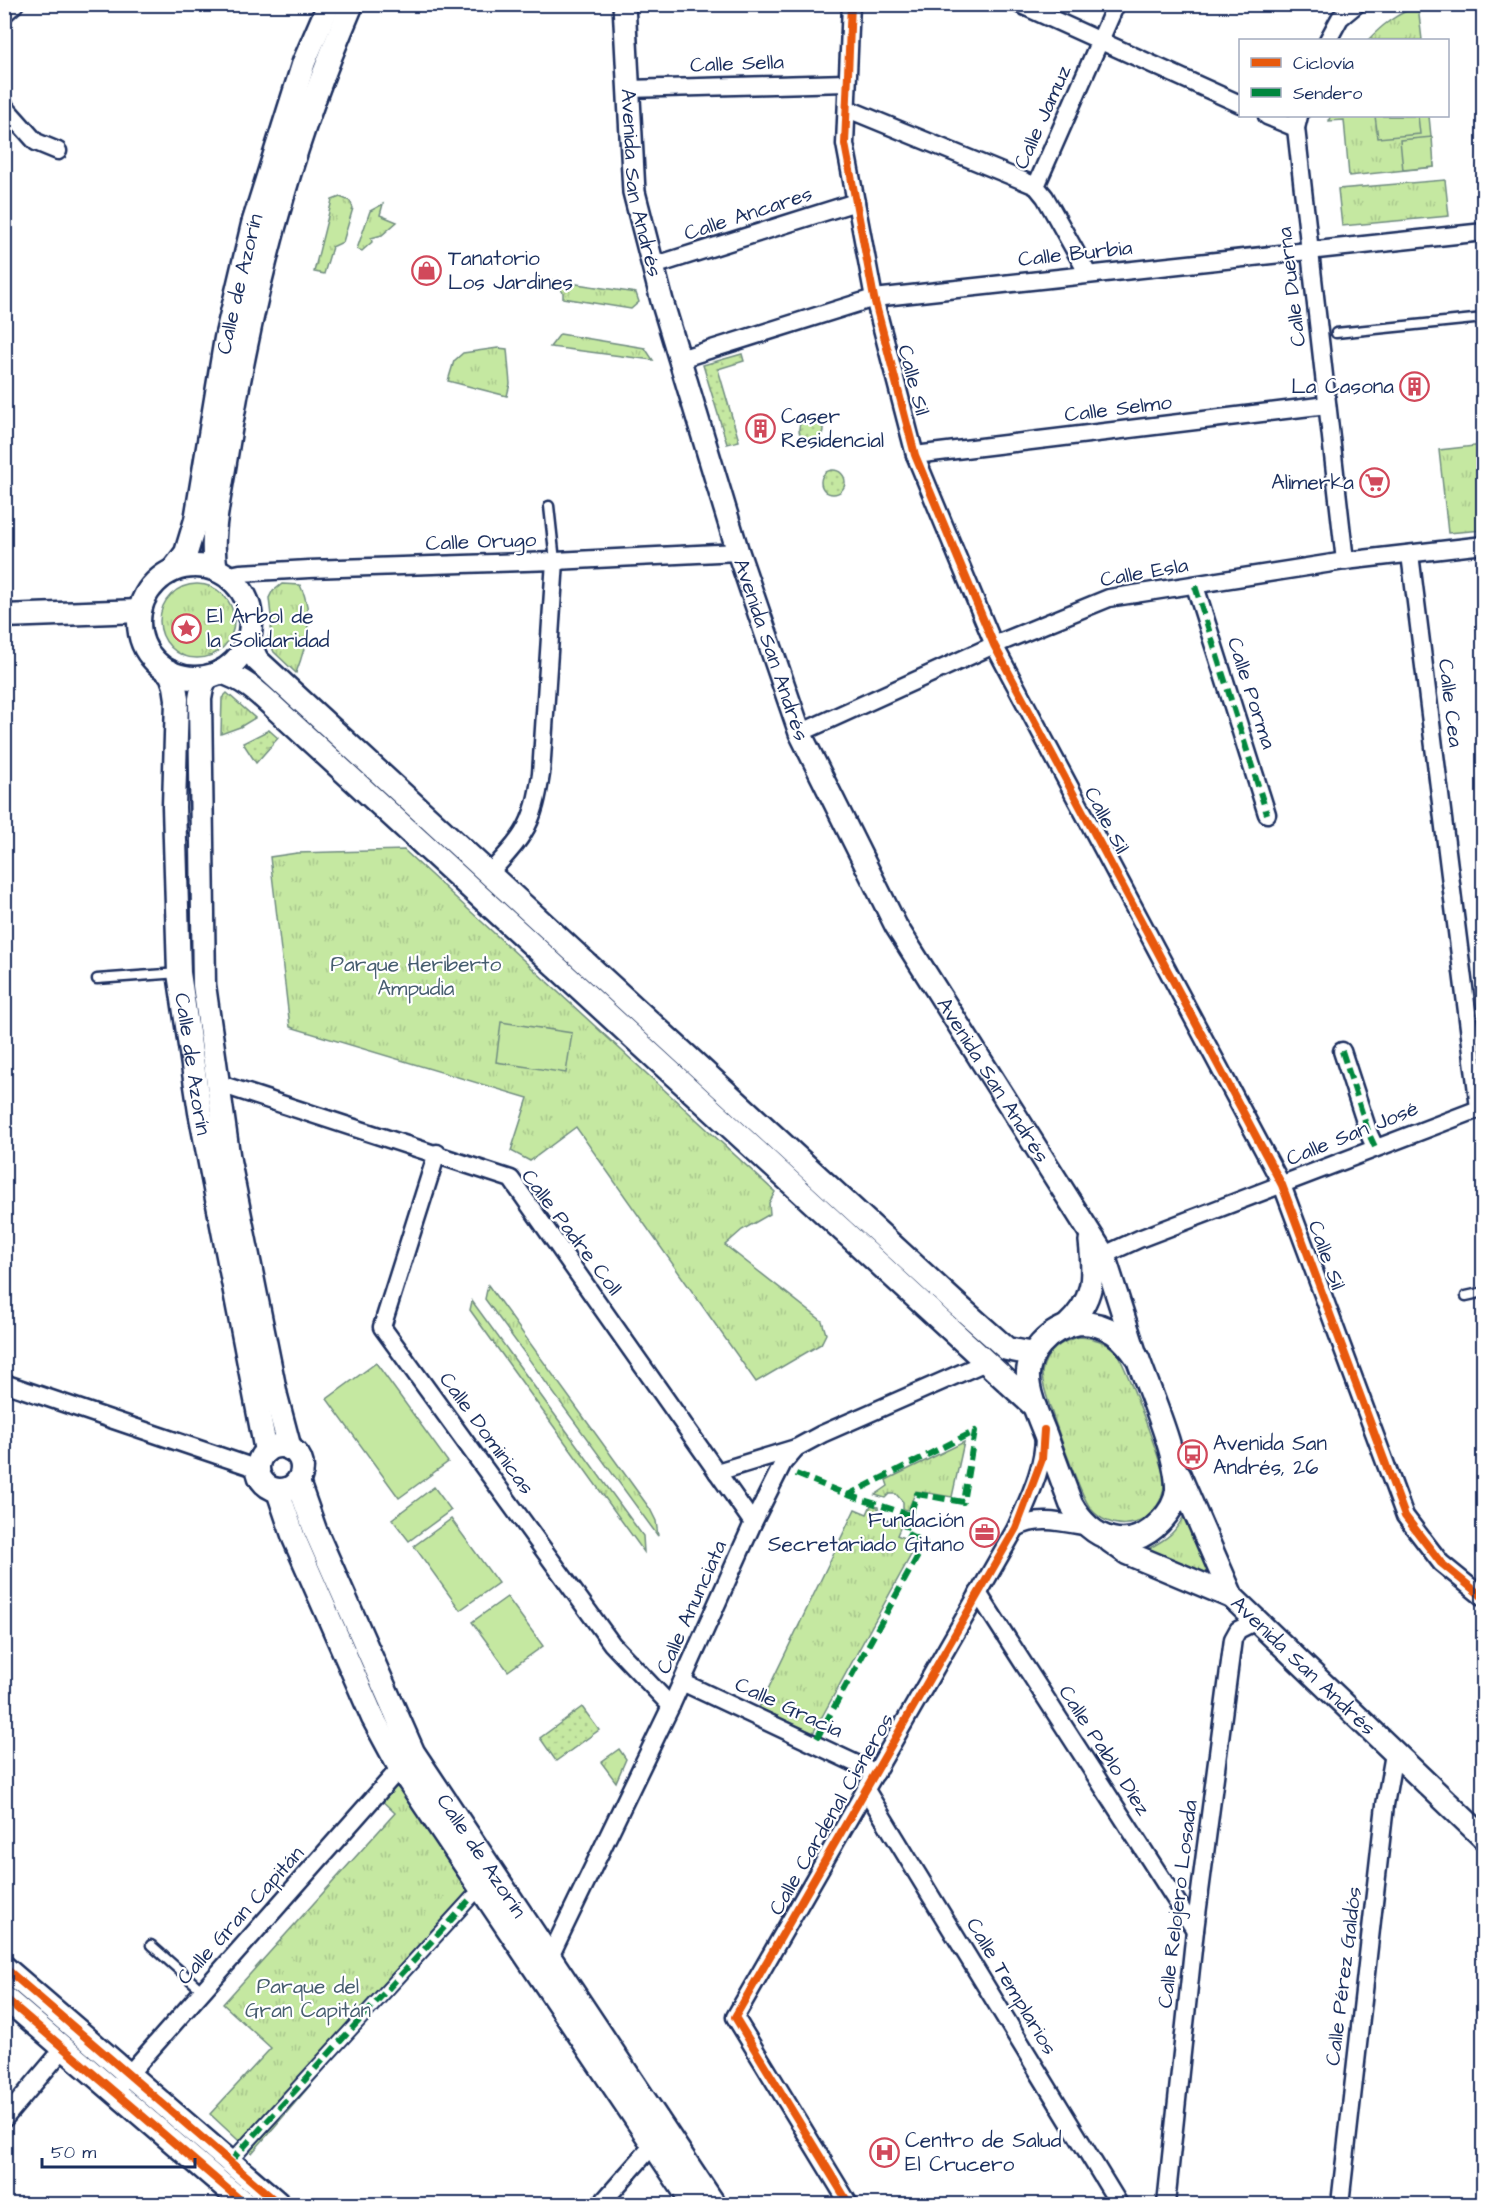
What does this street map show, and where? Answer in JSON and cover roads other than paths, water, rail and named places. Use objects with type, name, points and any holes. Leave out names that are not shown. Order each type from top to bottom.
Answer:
[{"type":"main road","name":"Calle de Azorín","points":[[173,570],[186,553],[196,520],[226,338],[253,224],[304,62],[329,4]]},
{"type":"main road","name":"Calle de Azorín","points":[[221,573],[214,545],[218,512],[228,446],[258,294],[284,191],[329,60],[352,4]]},
{"type":"main road","points":[[188,567],[202,567],[221,573],[237,586],[245,598],[250,612],[251,627],[248,641],[232,664],[214,674],[195,678],[170,672],[148,653],[139,626],[140,611],[152,586],[173,570],[188,567]]},
{"type":"main road","points":[[4,616],[140,611]]},
{"type":"main road","points":[[248,641],[257,660],[974,1321],[1007,1349],[1033,1354]]},
{"type":"main road","name":"Calle de Azorín","points":[[170,672],[177,699],[174,807],[179,973],[200,1112],[262,1460]]},
{"type":"main road","name":"Calle de Azorín","points":[[214,674],[202,688],[200,699],[204,985],[229,1161],[276,1396],[290,1449]]},
{"type":"main road","points":[[214,674],[233,676],[244,682],[276,709],[1035,1407]]},
{"type":"main road","points":[[1095,1531],[1116,1540],[1130,1540],[1144,1535],[1155,1527],[1174,1504],[1177,1491],[1173,1459],[1138,1359],[1119,1336],[1094,1323],[1066,1326],[1041,1342],[1033,1354],[1029,1369],[1028,1384],[1035,1407],[1071,1504],[1078,1516],[1095,1531],[1127,1552],[1232,1597]]},
{"type":"main road","points":[[278,1446],[290,1449],[296,1452],[302,1463],[301,1476],[288,1486],[272,1489],[262,1480],[262,1460],[278,1446]]},
{"type":"main road","name":"Avenida San Andrés","points":[[1173,1459],[1232,1597],[1484,1838]]},
{"type":"main road","name":"Calle de Azorín","points":[[288,1486],[294,1538],[373,1718],[400,1768],[541,1962],[659,2137],[714,2205]]},
{"type":"main road","name":"Calle de Azorín","points":[[288,1486],[315,1530],[413,1752],[541,1962]]},
{"type":"main road","points":[[4,1967],[279,2205]]},
{"type":"main road","points":[[4,1997],[244,2205]]},
{"type":"main road","name":"Calle de Azorín","points":[[659,2137],[693,2205]]},
{"type":"street","points":[[4,14],[15,4]]},
{"type":"street","name":"Avenida San Andrés","points":[[624,4],[634,192],[653,266],[738,552],[800,733],[896,926],[1104,1255],[1138,1359]]},
{"type":"street","name":"Calle Sil","points":[[851,4],[845,144],[874,298],[915,455],[993,645],[1282,1185],[1405,1516],[1441,1563],[1484,1598]]},
{"type":"street","points":[[1019,4],[1239,104]]},
{"type":"street","name":"Calle Jamuz","points":[[1088,274],[1045,196],[1036,186],[1116,4]]},
{"type":"street","points":[[1329,39],[1340,18],[1357,4]]},
{"type":"street","name":"Calle Sella","points":[[628,89],[847,83]]},
{"type":"street","points":[[4,106],[36,142],[58,151]]},
{"type":"street","points":[[848,109],[1036,186]]},
{"type":"street","points":[[1272,117],[1298,122]]},
{"type":"street","name":"Calle Duerna","points":[[1298,122],[1309,251],[1345,561]]},
{"type":"street","name":"Calle Ancares","points":[[653,266],[856,202]]},
{"type":"street","name":"Calle Burbia","points":[[680,359],[874,298],[1484,232]]},
{"type":"street","name":"Calle Selmo","points":[[915,455],[1327,405]]},
{"type":"street","name":"Calle Esla","points":[[800,733],[993,645],[1109,598],[1345,561],[1484,545]]},
{"type":"street","name":"Calle Orugo","points":[[221,573],[738,552]]},
{"type":"street","name":"Calle Cea","points":[[1410,554],[1481,1108]]},
{"type":"street","points":[[489,874],[523,834],[537,797],[541,774],[555,561]]},
{"type":"street","name":"Calle Porma","points":[[1195,586],[1267,814]]},
{"type":"street","points":[[1342,1051],[1375,1147]]},
{"type":"street","name":"Calle Padre Coll","points":[[217,1083],[511,1179],[753,1523]]},
{"type":"street","name":"Calle San José","points":[[1104,1255],[1139,1239],[1481,1108]]},
{"type":"street","name":"Calle Dominicas","points":[[437,1153],[382,1327],[612,1644],[671,1706]]},
{"type":"street","name":"Avenida San Andrés","points":[[1066,1326],[1083,1309],[1089,1293],[1093,1271],[1089,1231]]},
{"type":"street","name":"Calle Anunciata","points":[[541,1962],[671,1706],[753,1523],[783,1463],[796,1448],[833,1429],[986,1362]]},
{"type":"street","points":[[4,1383],[262,1460]]},
{"type":"street","name":"Calle Cardenal Cisneros","points":[[849,2205],[735,2017],[1016,1528],[1042,1460],[1044,1430]]},
{"type":"street","points":[[717,1472],[796,1448]]},
{"type":"street","points":[[1016,1528],[1036,1521],[1055,1522],[1095,1531]]},
{"type":"street","name":"Calle Pablo Díez","points":[[978,1593],[1195,1930]]},
{"type":"street","name":"Calle Relojero Losada","points":[[1166,2205],[1195,1930],[1233,1639],[1238,1630],[1256,1621]]},
{"type":"street","name":"Calle Gracia","points":[[682,1682],[876,1773]]},
{"type":"street","name":"Calle Pérez Galdós","points":[[1340,2205],[1385,1805],[1394,1754]]},
{"type":"street","name":"Calle Gran Capitán","points":[[114,2092],[400,1768]]},
{"type":"street","name":"Calle Templarios","points":[[866,1790],[1119,2205]]},
{"type":"street","points":[[230,2162],[472,1897]]},
{"type":"street","points":[[4,2119],[64,2048]]},
{"type":"street","points":[[601,2205],[659,2137]]},
{"type":"lane","points":[[1336,333],[1484,318]]},
{"type":"lane","points":[[549,506],[555,561]]},
{"type":"lane","points":[[97,979],[179,973]]},
{"type":"lane","points":[[1466,1296],[1484,1292]]},
{"type":"lane","points":[[151,1945],[196,1985]]},
{"type":"place","name":"Tanatorio Los Jardines","points":[[427,270]]},
{"type":"place","name":"La Casona","points":[[1415,386]]},
{"type":"place","name":"Caser Residencial","points":[[760,428]]},
{"type":"place","name":"Alimerka","points":[[1375,482]]},
{"type":"place","name":"El Árbol de la Solidaridad","points":[[186,628]]},
{"type":"place","name":"Avenida San Andrés, 26","points":[[1192,1455]]},
{"type":"place","name":"Fundación Secretariado Gitano","points":[[985,1532]]},
{"type":"place","name":"Centro de Salud El Crucero","points":[[884,2152]]},
{"type":"park label","name":"Parque Heriberto Ampudia","points":[[416,976]]},
{"type":"park label","name":"Parque del Gran Capitán","points":[[308,1998]]}]
